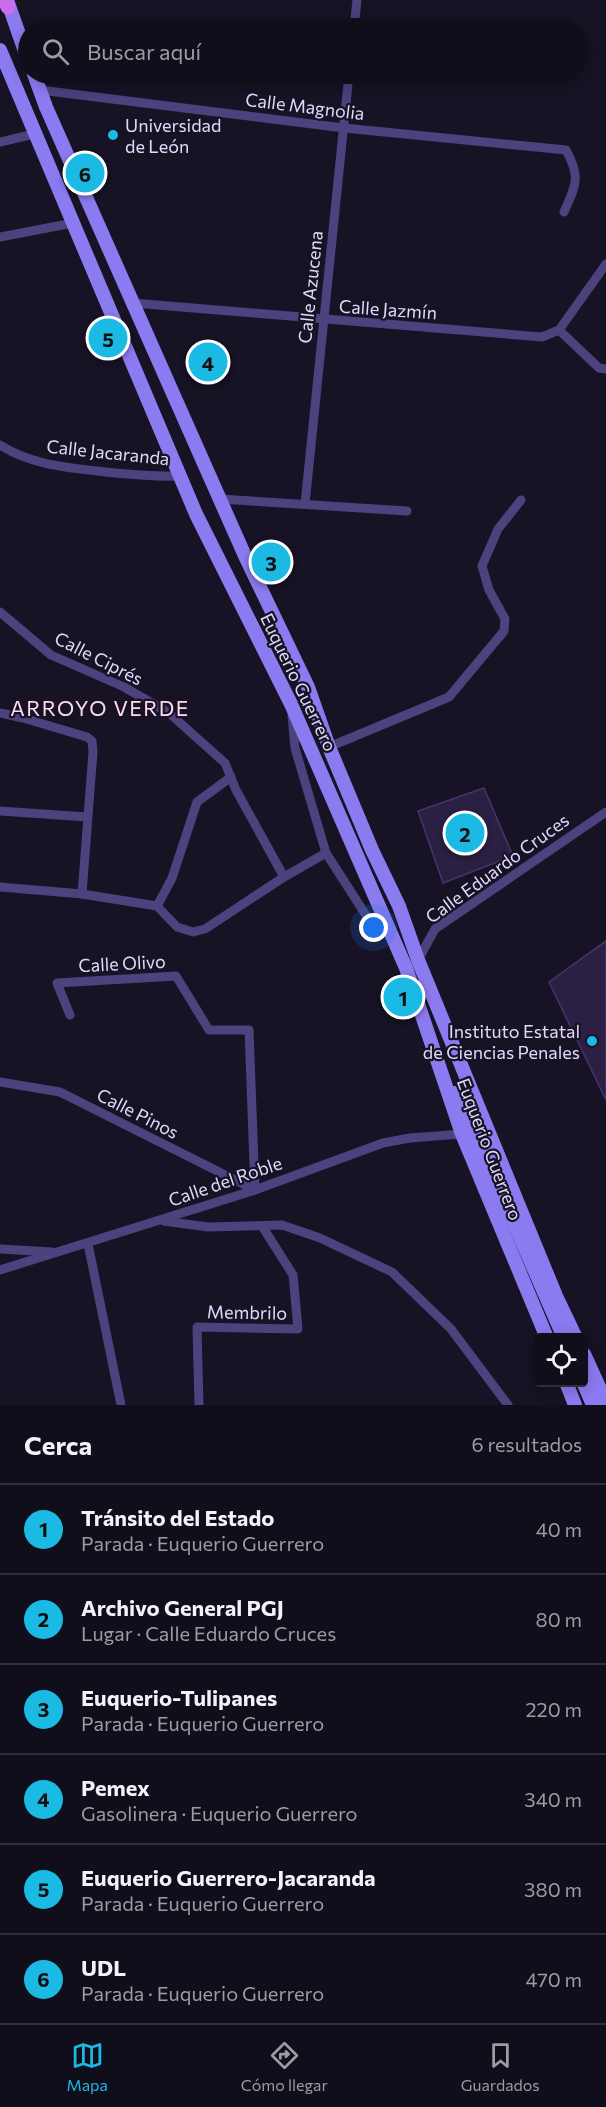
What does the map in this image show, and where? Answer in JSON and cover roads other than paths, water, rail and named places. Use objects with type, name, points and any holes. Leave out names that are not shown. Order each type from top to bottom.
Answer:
[{"type":"main road","points":[[7,2],[18,32]]},
{"type":"main road","name":"Euquerio Guerrero","points":[[0,50],[196,514],[291,704],[406,968],[462,1134],[545,1333]]},
{"type":"main road","name":"Euquerio Guerrero","points":[[38,84],[220,499],[308,687],[329,747],[372,850],[399,906],[418,960],[551,1295],[573,1333]]},
{"type":"main road","points":[[439,1065],[463,1106],[551,1295],[562,1333]]},
{"type":"main road","points":[[592,1378],[606,1402]]},
{"type":"main road","points":[[592,1378],[593,1405]]},
{"type":"main road","points":[[568,1387],[575,1405]]},
{"type":"street","points":[[355,18],[357,0]]},
{"type":"street","name":"Calle Azucena","points":[[305,504],[348,84]]},
{"type":"street","name":"Calle Magnolia","points":[[40,90],[344,128],[566,150],[577,177],[564,212]]},
{"type":"street","points":[[0,142],[34,134]]},
{"type":"street","points":[[0,237],[73,223]]},
{"type":"street","points":[[604,271],[559,330],[599,368],[606,369]]},
{"type":"street","name":"Calle Jazmín","points":[[133,303],[542,337],[559,330]]},
{"type":"street","name":"Calle Jacaranda","points":[[0,446],[45,465],[151,477],[180,476]]},
{"type":"street","points":[[220,499],[407,511]]},
{"type":"street","points":[[329,747],[449,697],[504,631],[505,619],[489,590],[482,566],[498,529],[521,500]]},
{"type":"street","name":"Calle Ciprés","points":[[0,612],[51,656],[124,687],[169,713],[225,763],[284,878]]},
{"type":"street","points":[[291,704],[296,748],[326,853],[371,923],[387,926]]},
{"type":"street","points":[[0,713],[87,737],[92,741],[82,894]]},
{"type":"street","points":[[158,906],[172,878],[197,802],[231,777]]},
{"type":"street","points":[[0,811],[87,817]]},
{"type":"street","name":"Calle Eduardo Cruces","points":[[418,960],[435,929],[606,812]]},
{"type":"street","points":[[0,887],[82,894],[158,906],[177,927],[193,932],[205,929],[326,853]]},
{"type":"street","name":"Calle Olivo","points":[[70,1015],[57,983],[177,976],[209,1030],[249,1030],[255,1190]]},
{"type":"street","name":"Calle Pinos","points":[[0,1082],[60,1092],[255,1190]]},
{"type":"street","name":"Calle del Roble","points":[[0,1270],[255,1190],[382,1143],[410,1138],[462,1134]]},
{"type":"street","points":[[161,1221],[208,1227],[282,1225],[320,1238],[392,1272],[451,1329],[508,1405]]},
{"type":"street","name":"Membrilo","points":[[199,1405],[197,1328],[298,1329],[293,1275],[262,1226]]},
{"type":"street","points":[[88,1244],[121,1405]]},
{"type":"street","points":[[0,1249],[60,1253]]},
{"type":"place","name":"Universidad de León","points":[[113,135]]},
{"type":"place","name":"UDL","points":[[85,173]]},
{"type":"place","name":"Euquerio Guerrero-Jacaranda","points":[[108,338]]},
{"type":"place","name":"Pemex","points":[[208,362]]},
{"type":"place","name":"Euquerio-Tulipanes","points":[[271,562]]},
{"type":"place","name":"Archivo General PGJ","points":[[465,833]]},
{"type":"place","name":"Tránsito del Estado","points":[[403,997]]},
{"type":"place","name":"Instituto Estatal de Ciencias Penales","points":[[592,1041]]},
{"type":"district","name":"ARROYO VERDE","points":[[100,707]]}]
